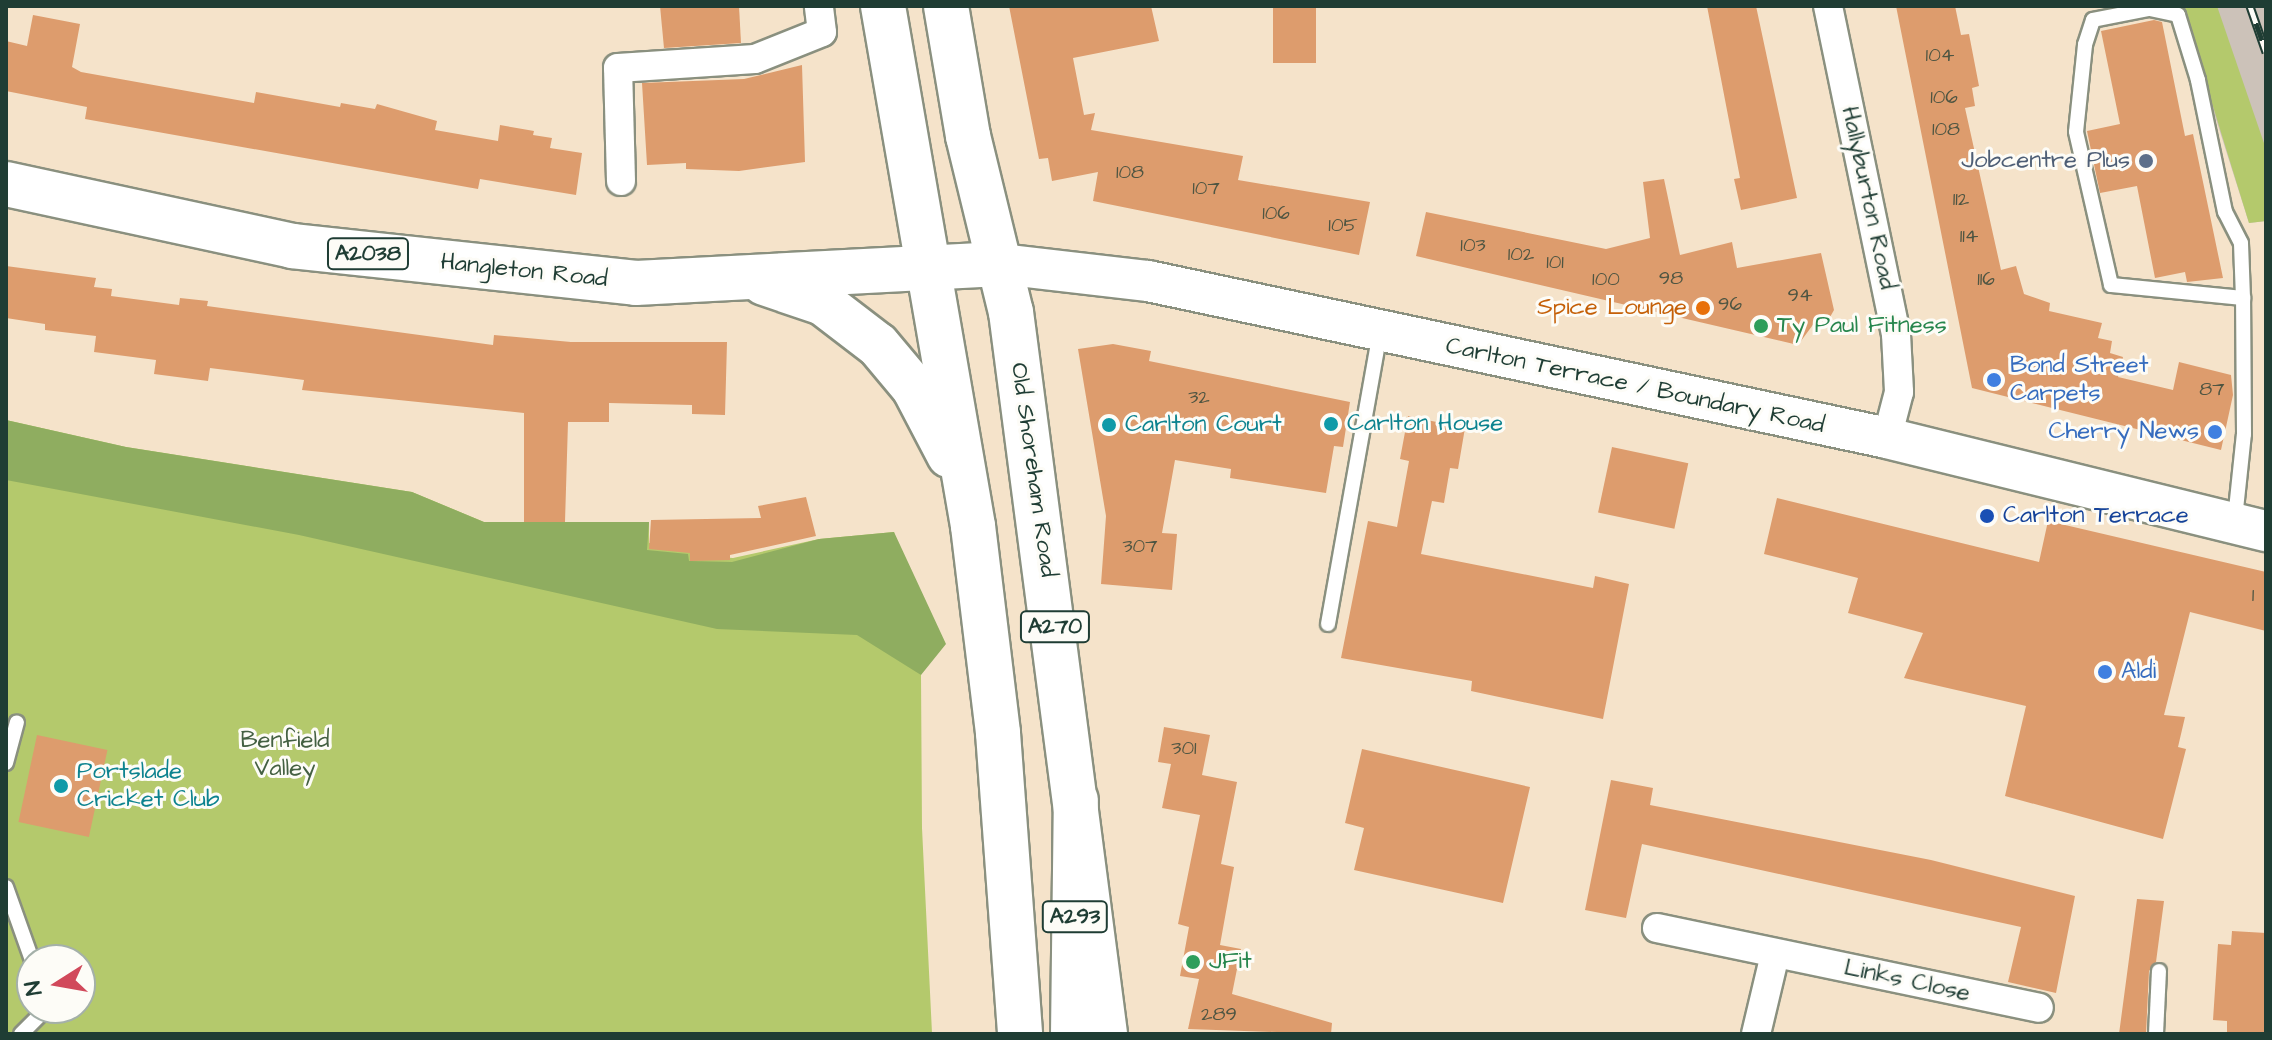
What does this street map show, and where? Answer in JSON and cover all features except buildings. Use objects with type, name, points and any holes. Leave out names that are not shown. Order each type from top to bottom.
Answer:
[{"type":"main road","name":"A270","points":[[883,6],[973,526],[998,733],[1020,1034]]},
{"type":"main road","name":"Old Shoreham Road","points":[[946,6],[968,136],[1000,264],[1032,454],[1105,1034]]},
{"type":"main road","name":"Hangleton Road","points":[[6,184],[292,246],[636,283],[929,265],[1000,264]]},
{"type":"main road","name":"Carlton Terrace / Boundary Road","points":[[1000,264],[1135,279],[1887,438],[2250,527]]},
{"type":"main road","points":[[735,277],[785,287],[823,303],[895,362],[935,421],[973,526]]},
{"type":"main road","name":"A293","points":[[1073,1034],[1076,800]]},
{"type":"street","points":[[621,181],[618,68],[755,59],[822,32],[819,6]]},
{"type":"street","name":"Hallyburton Road","points":[[1828,6],[1896,334],[1899,392],[1887,438]]},
{"type":"street","name":"Links Close","points":[[1657,928],[2039,1008]]},
{"type":"street","points":[[1756,1034],[1775,954]]},
{"type":"lane","points":[[2243,298],[2111,285],[2076,132],[2085,45],[2093,20],[2149,9],[2178,15],[2198,80],[2225,212],[2241,243],[2243,298],[2244,434],[2250,527]]},
{"type":"lane","points":[[1328,624],[1381,332]]},
{"type":"lane","points":[[6,763],[17,722]]},
{"type":"lane","points":[[6,887],[26,944]]},
{"type":"lane","points":[[2156,1034],[2159,971]]},
{"type":"shaded area","points":[[2180,6],[2266,6],[2266,221],[2249,223]]},
{"type":"green space","points":[[2182,6],[2217,6],[2266,149],[2266,221],[2249,223]]},
{"type":"green space","name":"Benfield Valley","points":[[6,420],[126,447],[412,492],[484,522],[649,522],[649,543],[691,547],[691,555],[733,558],[819,539],[894,532],[921,675],[922,828],[932,1033],[6,1034]]},
{"type":"green space","points":[[6,420],[126,447],[412,492],[484,522],[649,522],[647,550],[688,554],[689,561],[732,562],[819,539],[894,532],[946,644],[921,675],[857,635],[717,629],[299,535],[6,480]]},
{"type":"railway","points":[[2250,6],[2266,52]]},
{"type":"place","name":"Jobcentre Plus","points":[[2146,161]]},
{"type":"place","name":"Spice Lounge","points":[[1703,308]]},
{"type":"place","name":"Ty Paul Fitness","points":[[1761,326]]},
{"type":"place","name":"Bond Street Carpets","points":[[1994,380]]},
{"type":"place","name":"Carlton House","points":[[1331,424]]},
{"type":"place","name":"Carlton Court","points":[[1109,425]]},
{"type":"place","name":"Cherry News","points":[[2215,432]]},
{"type":"place","name":"Carlton Terrace","points":[[1987,516]]},
{"type":"place","name":"Aldi","points":[[2105,672]]},
{"type":"place","name":"Portslade Cricket Club","points":[[61,786]]},
{"type":"place","name":"JFit","points":[[1193,962]]}]
